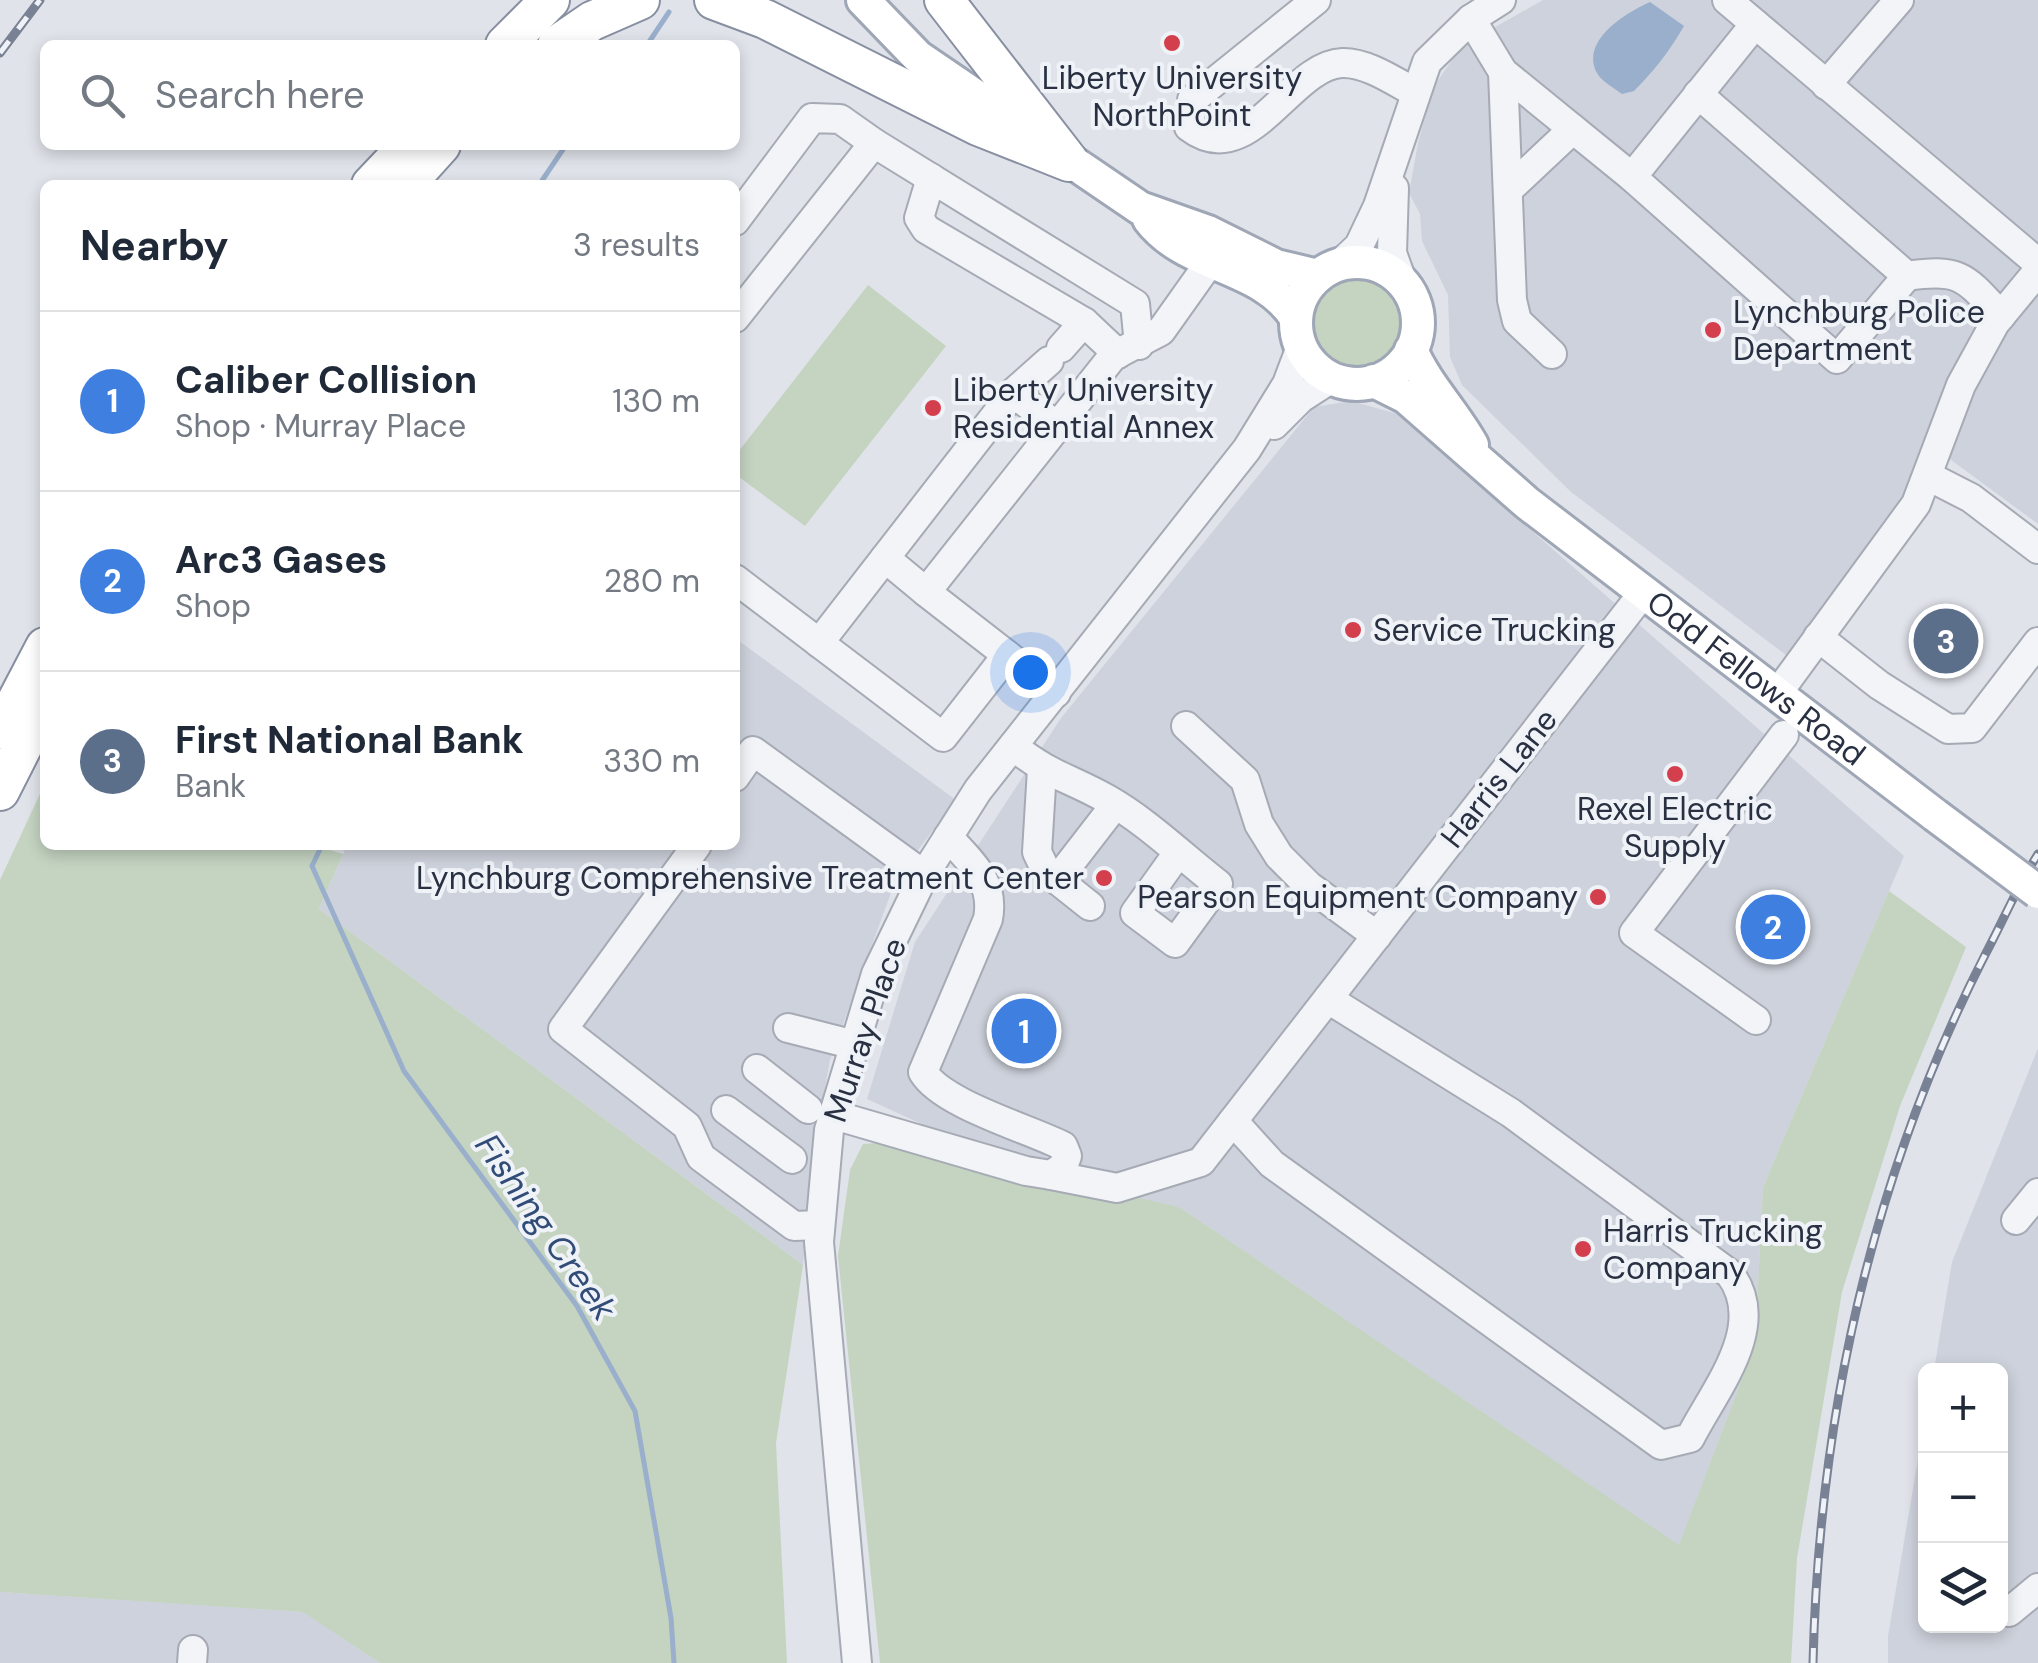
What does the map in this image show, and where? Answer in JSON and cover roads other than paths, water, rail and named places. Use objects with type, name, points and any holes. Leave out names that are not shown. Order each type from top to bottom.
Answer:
[{"type":"highway","points":[[510,40],[550,0]]},
{"type":"highway","points":[[544,40],[585,0]]},
{"type":"highway","points":[[564,40],[592,21],[640,0]]},
{"type":"highway","points":[[714,0],[765,19],[978,126],[1069,162]]},
{"type":"highway","points":[[944,0],[1069,162]]},
{"type":"highway","points":[[376,180],[403,150]]},
{"type":"highway","points":[[410,180],[437,150]]},
{"type":"highway","points":[[0,733],[40,657]]},
{"type":"highway","points":[[0,791],[40,712]]},
{"type":"main road","points":[[862,0],[918,57],[1140,208],[1174,242],[1264,285],[1287,303],[1320,371],[1332,378],[1374,381],[1396,370],[1411,350],[1417,314],[1402,281],[1370,263],[1329,270],[1276,266],[1208,232],[1140,208]]},
{"type":"main road","points":[[1299,333],[1305,290],[1329,270]]},
{"type":"main road","name":"Odd Fellows Road","points":[[1411,350],[1431,392],[1456,417],[1479,457]]},
{"type":"main road","name":"Odd Fellows Road","points":[[1374,381],[1392,387],[1434,426],[1479,457],[1527,503],[1643,594],[2038,892]]},
{"type":"street","points":[[1316,0],[1285,10],[1192,100],[1189,127],[1200,136],[1219,138],[1244,132],[1323,68],[1342,63],[1384,76],[1414,92]]},
{"type":"street","points":[[1329,270],[1364,237],[1427,62],[1471,19],[1501,0]]},
{"type":"street","points":[[1727,0],[2038,262]]},
{"type":"street","points":[[1826,85],[1899,0]]},
{"type":"street","points":[[1471,19],[1503,72],[1632,177],[1838,360],[1907,276],[1944,270],[1964,276],[2001,316]]},
{"type":"street","points":[[1632,177],[1755,24]]},
{"type":"street","points":[[1503,72],[1512,300],[1517,321],[1552,354]]},
{"type":"street","points":[[1698,94],[1907,276]]},
{"type":"street","points":[[740,214],[812,118],[840,118],[874,143],[1135,304],[1128,350]]},
{"type":"street","points":[[1508,190],[1573,129]]},
{"type":"street","points":[[740,312],[874,143]]},
{"type":"street","points":[[1396,156],[1391,234],[1394,266],[1402,281]]},
{"type":"street","points":[[931,178],[919,218],[926,228],[1128,350]]},
{"type":"street","points":[[926,592],[1057,426],[1128,350],[1161,331],[1210,262]]},
{"type":"street","points":[[1777,694],[1916,504],[1961,385],[2001,316],[2038,271]]},
{"type":"street","points":[[820,643],[1014,394],[1084,322]]},
{"type":"street","name":"Murray Place","points":[[858,1663],[820,1225],[821,1112],[855,1045],[876,974],[924,874],[1014,746],[1247,449],[1288,384],[1299,333]]},
{"type":"street","name":"Murray Place","points":[[1247,449],[1301,398],[1332,378]]},
{"type":"street","points":[[1014,394],[1057,426]]},
{"type":"street","points":[[1928,476],[1970,498],[2038,549]]},
{"type":"street","points":[[885,558],[1056,692]]},
{"type":"street","points":[[740,583],[943,738],[1008,655]]},
{"type":"street","name":"Harris Lane","points":[[821,1112],[1052,1175],[1117,1188],[1201,1162],[1643,594]]},
{"type":"street","points":[[1818,637],[1878,685],[1948,729],[1972,728],[2038,642]]},
{"type":"street","points":[[1186,726],[1245,780],[1259,824],[1279,856],[1308,886],[1377,936]]},
{"type":"street","points":[[1756,1020],[1634,932],[1784,735]]},
{"type":"street","points":[[1014,746],[1042,769],[1115,805],[1178,853]]},
{"type":"street","points":[[740,770],[752,750],[924,874]]},
{"type":"street","points":[[1042,769],[1037,852],[1046,871],[1090,906]]},
{"type":"street","points":[[1057,880],[1115,805]]},
{"type":"street","points":[[948,838],[979,870],[992,897],[988,918],[923,1072],[930,1084],[949,1096],[1063,1146],[1067,1156],[1063,1167],[1052,1175]]},
{"type":"street","points":[[693,850],[562,1030],[688,1126],[701,1157],[794,1226],[820,1225]]},
{"type":"street","points":[[1234,1121],[1272,1164],[1603,1405],[1661,1445],[1690,1438],[1747,1321],[1744,1292],[1730,1274],[1511,1113],[1328,998]]},
{"type":"street","points":[[788,1028],[855,1045]]},
{"type":"street","points":[[757,1069],[821,1112]]},
{"type":"street","points":[[726,1110],[792,1159]]},
{"type":"street","points":[[2016,1220],[2038,1194]]},
{"type":"street","points":[[2008,1612],[2038,1588]]},
{"type":"water","points":[[1650,2],[1684,26],[1648,76],[1634,91],[1622,94],[1597,73],[1595,50],[1608,29]]},
{"type":"waterway","name":"Fishing Creek","points":[[650,40],[669,12]]},
{"type":"waterway","name":"Fishing Creek","points":[[542,180],[563,150]]},
{"type":"waterway","name":"Fishing Creek","points":[[320,850],[312,866],[404,1071],[577,1306],[635,1411],[671,1618],[674,1663]]},
{"type":"railway","points":[[0,53],[40,0]]},
{"type":"railway","points":[[1813,1663],[1817,1570],[1840,1388],[1883,1211],[1911,1124],[1945,1039],[2038,854]]},
{"type":"place","name":"Liberty University NorthPoint","points":[[1172,43]]},
{"type":"place","name":"Lynchburg Police Department","points":[[1713,330]]},
{"type":"place","name":"Liberty University Residential Annex","points":[[933,408]]},
{"type":"place","name":"Service Trucking","points":[[1353,630]]},
{"type":"place","name":"First National Bank","points":[[1946,641]]},
{"type":"place","name":"Rexel Electric Supply","points":[[1675,774]]},
{"type":"place","name":"Lynchburg Comprehensive Treatment Center","points":[[1104,878]]},
{"type":"place","name":"Pearson Equipment Company","points":[[1598,897]]},
{"type":"place","name":"Arc3 Gases","points":[[1773,927]]},
{"type":"place","name":"Caliber Collision","points":[[1024,1031]]},
{"type":"place","name":"Harris Trucking Company","points":[[1583,1249]]}]
